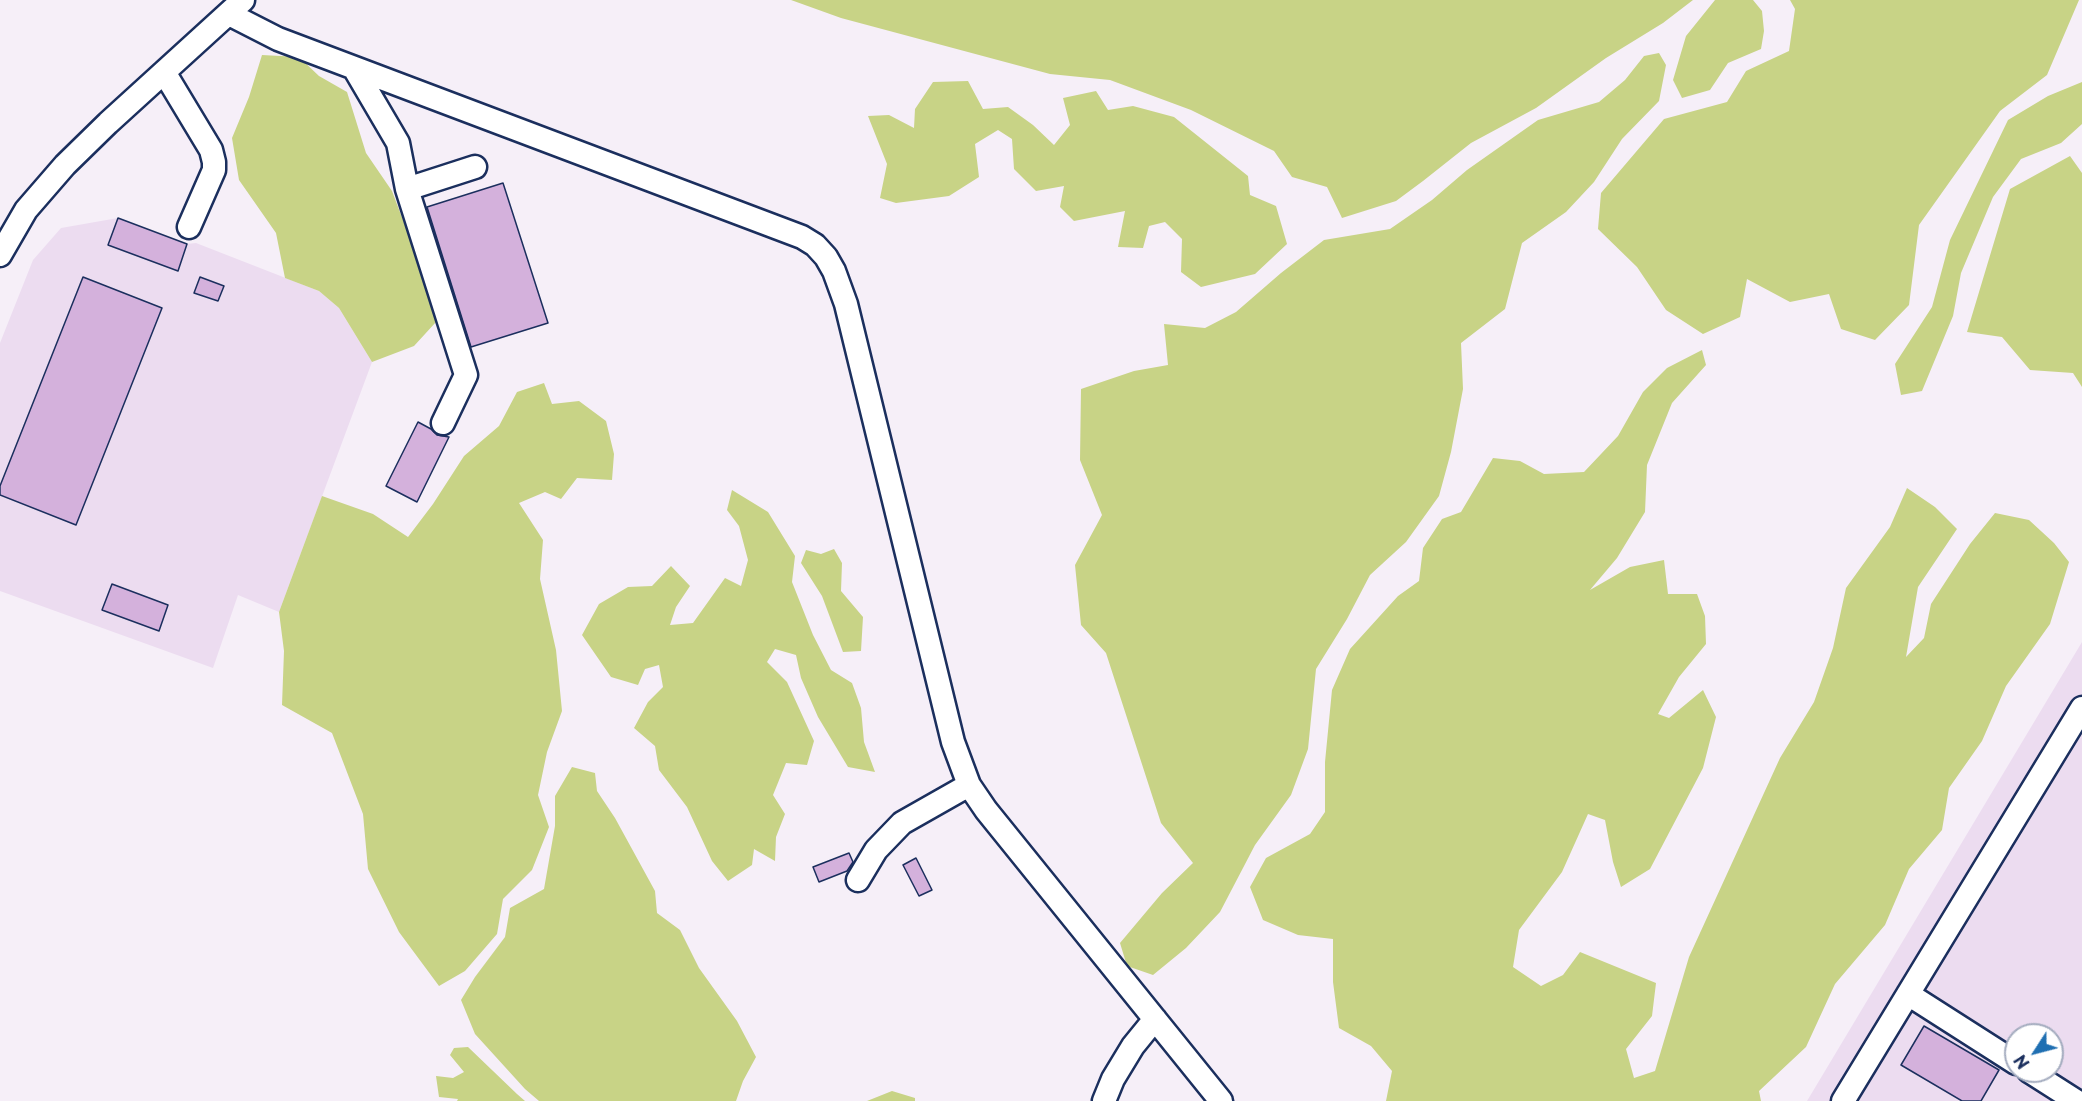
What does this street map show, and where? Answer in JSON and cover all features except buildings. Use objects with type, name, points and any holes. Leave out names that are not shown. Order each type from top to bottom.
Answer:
[{"type":"street","points":[[0,255],[26,210],[65,165],[236,7],[278,39],[801,237],[815,245],[826,257],[834,271],[846,304],[953,742],[969,785],[986,810],[1221,1101]]},
{"type":"street","points":[[354,68],[398,143],[406,189],[466,375],[443,423]]},
{"type":"street","points":[[164,72],[211,150],[214,162],[214,170],[189,227]]},
{"type":"street","points":[[406,189],[475,167]]},
{"type":"street","points":[[1843,1101],[2082,708]]},
{"type":"street","points":[[858,880],[876,850],[902,823],[969,785]]},
{"type":"street","points":[[1908,994],[2004,1055]]},
{"type":"street","points":[[1104,1101],[1113,1079],[1133,1046],[1155,1019]]},
{"type":"street","points":[[2048,1083],[2076,1101]]},
{"type":"shaded area","points":[[118,218],[187,244],[196,243],[319,291],[339,308],[372,362],[279,612],[238,595],[213,668],[0,591],[0,343],[33,260],[61,228]]},
{"type":"shaded area","points":[[2082,642],[2082,1101],[1807,1101]]},
{"type":"green space","points":[[791,0],[1693,0],[1663,23],[1606,58],[1536,108],[1471,143],[1396,201],[1342,218],[1327,187],[1292,177],[1274,151],[1191,110],[1110,80],[1050,74],[841,18]]},
{"type":"green space","points":[[1715,0],[1753,0],[1762,11],[1764,31],[1761,49],[1728,63],[1710,90],[1682,98],[1673,80],[1686,36]]},
{"type":"green space","points":[[1790,0],[2079,0],[2047,75],[2000,111],[1919,225],[1909,305],[1875,340],[1841,329],[1829,294],[1790,302],[1747,279],[1740,317],[1703,334],[1666,310],[1637,267],[1598,229],[1601,193],[1664,119],[1727,102],[1746,71],[1789,51],[1795,9]]},
{"type":"green space","points":[[1659,53],[1666,65],[1659,101],[1622,139],[1594,182],[1566,212],[1522,243],[1505,309],[1461,343],[1463,389],[1451,452],[1439,496],[1406,542],[1370,575],[1347,619],[1316,669],[1308,749],[1291,795],[1255,845],[1220,912],[1186,948],[1153,975],[1127,966],[1120,943],[1162,893],[1193,863],[1161,823],[1106,653],[1081,625],[1075,565],[1102,515],[1080,460],[1081,389],[1134,371],[1168,365],[1164,324],[1205,328],[1236,312],[1324,240],[1390,229],[1432,200],[1467,170],[1538,120],[1599,102],[1625,80],[1644,56]]},
{"type":"green space","points":[[262,55],[299,57],[319,76],[347,92],[366,153],[392,191],[418,260],[436,322],[414,346],[372,362],[339,308],[319,291],[285,278],[276,233],[239,180],[232,138],[249,97]]},
{"type":"green space","points":[[968,81],[983,109],[1008,107],[1033,125],[1054,145],[1070,125],[1063,98],[1096,91],[1108,110],[1133,106],[1174,117],[1248,176],[1250,195],[1276,206],[1287,244],[1255,274],[1201,287],[1181,272],[1182,239],[1165,222],[1149,226],[1143,248],[1118,247],[1125,211],[1074,221],[1060,207],[1064,186],[1036,191],[1014,169],[1012,139],[998,130],[975,144],[979,177],[949,196],[896,203],[880,198],[887,164],[868,116],[889,115],[914,128],[915,109],[933,82]]},
{"type":"green space","points":[[2082,82],[2082,124],[2061,143],[2021,159],[1993,197],[1961,273],[1953,316],[1922,391],[1901,395],[1895,364],[1932,307],[1950,240],[2008,120],[2048,96]]},
{"type":"green space","points":[[2070,156],[2082,173],[2082,387],[2073,373],[2030,370],[2002,337],[1967,332],[2010,189]]},
{"type":"green space","points":[[1702,350],[1706,365],[1672,403],[1647,465],[1645,512],[1617,558],[1590,590],[1630,567],[1664,560],[1668,594],[1697,594],[1705,616],[1706,644],[1679,677],[1658,714],[1669,718],[1703,690],[1716,717],[1703,768],[1650,869],[1621,887],[1613,862],[1605,820],[1588,814],[1562,872],[1519,930],[1513,967],[1541,986],[1563,975],[1580,952],[1656,983],[1652,1016],[1626,1049],[1634,1078],[1655,1071],[1689,957],[1780,758],[1814,702],[1833,648],[1846,588],[1890,527],[1907,488],[1935,507],[1957,529],[1918,587],[1906,657],[1924,638],[1931,604],[1970,544],[1995,513],[2029,520],[2054,543],[2069,562],[2050,624],[2006,686],[1982,741],[1949,788],[1942,830],[1909,869],[1885,925],[1835,984],[1806,1047],[1759,1091],[1761,1101],[1386,1101],[1392,1071],[1371,1046],[1339,1028],[1333,982],[1333,939],[1298,935],[1263,920],[1250,887],[1266,858],[1310,834],[1325,812],[1325,762],[1332,690],[1350,649],[1398,596],[1419,581],[1423,548],[1442,519],[1461,512],[1493,458],[1520,461],[1544,474],[1584,472],[1618,436],[1643,392],[1667,368]]},
{"type":"green space","points":[[544,383],[552,404],[579,401],[606,421],[614,454],[612,480],[577,478],[561,499],[545,492],[519,503],[543,540],[540,579],[556,650],[562,711],[547,752],[538,795],[549,827],[532,870],[503,899],[497,934],[465,971],[439,986],[399,932],[368,869],[363,814],[332,733],[282,705],[284,651],[279,612],[322,496],[373,514],[408,537],[464,456],[499,426],[517,392]]},
{"type":"green space","points":[[732,490],[768,512],[795,556],[792,582],[813,635],[831,670],[852,683],[861,708],[864,742],[875,772],[848,767],[818,717],[801,678],[796,655],[775,649],[767,662],[787,682],[814,741],[807,765],[786,763],[773,795],[785,814],[776,837],[775,861],[754,849],[752,865],[728,881],[712,861],[687,807],[659,770],[655,746],[634,728],[648,702],[663,687],[659,665],[645,669],[638,685],[611,677],[582,635],[599,604],[628,587],[652,586],[671,566],[690,586],[676,607],[670,625],[693,623],[725,578],[741,586],[748,560],[739,526],[727,510]]},
{"type":"green space","points":[[834,549],[842,563],[841,591],[863,617],[861,651],[843,652],[822,596],[801,563],[806,550],[821,554]]},
{"type":"green space","points":[[572,767],[595,773],[597,791],[615,818],[655,891],[657,913],[680,930],[699,968],[737,1021],[756,1057],[743,1081],[736,1101],[539,1101],[525,1089],[475,1034],[461,1000],[505,937],[510,908],[544,889],[555,826],[555,796]]},
{"type":"green space","points":[[468,1047],[525,1101],[457,1101],[458,1099],[439,1097],[436,1076],[453,1078],[464,1072],[450,1055],[454,1048]]},
{"type":"green space","points":[[892,1091],[915,1098],[915,1101],[867,1101]]}]
